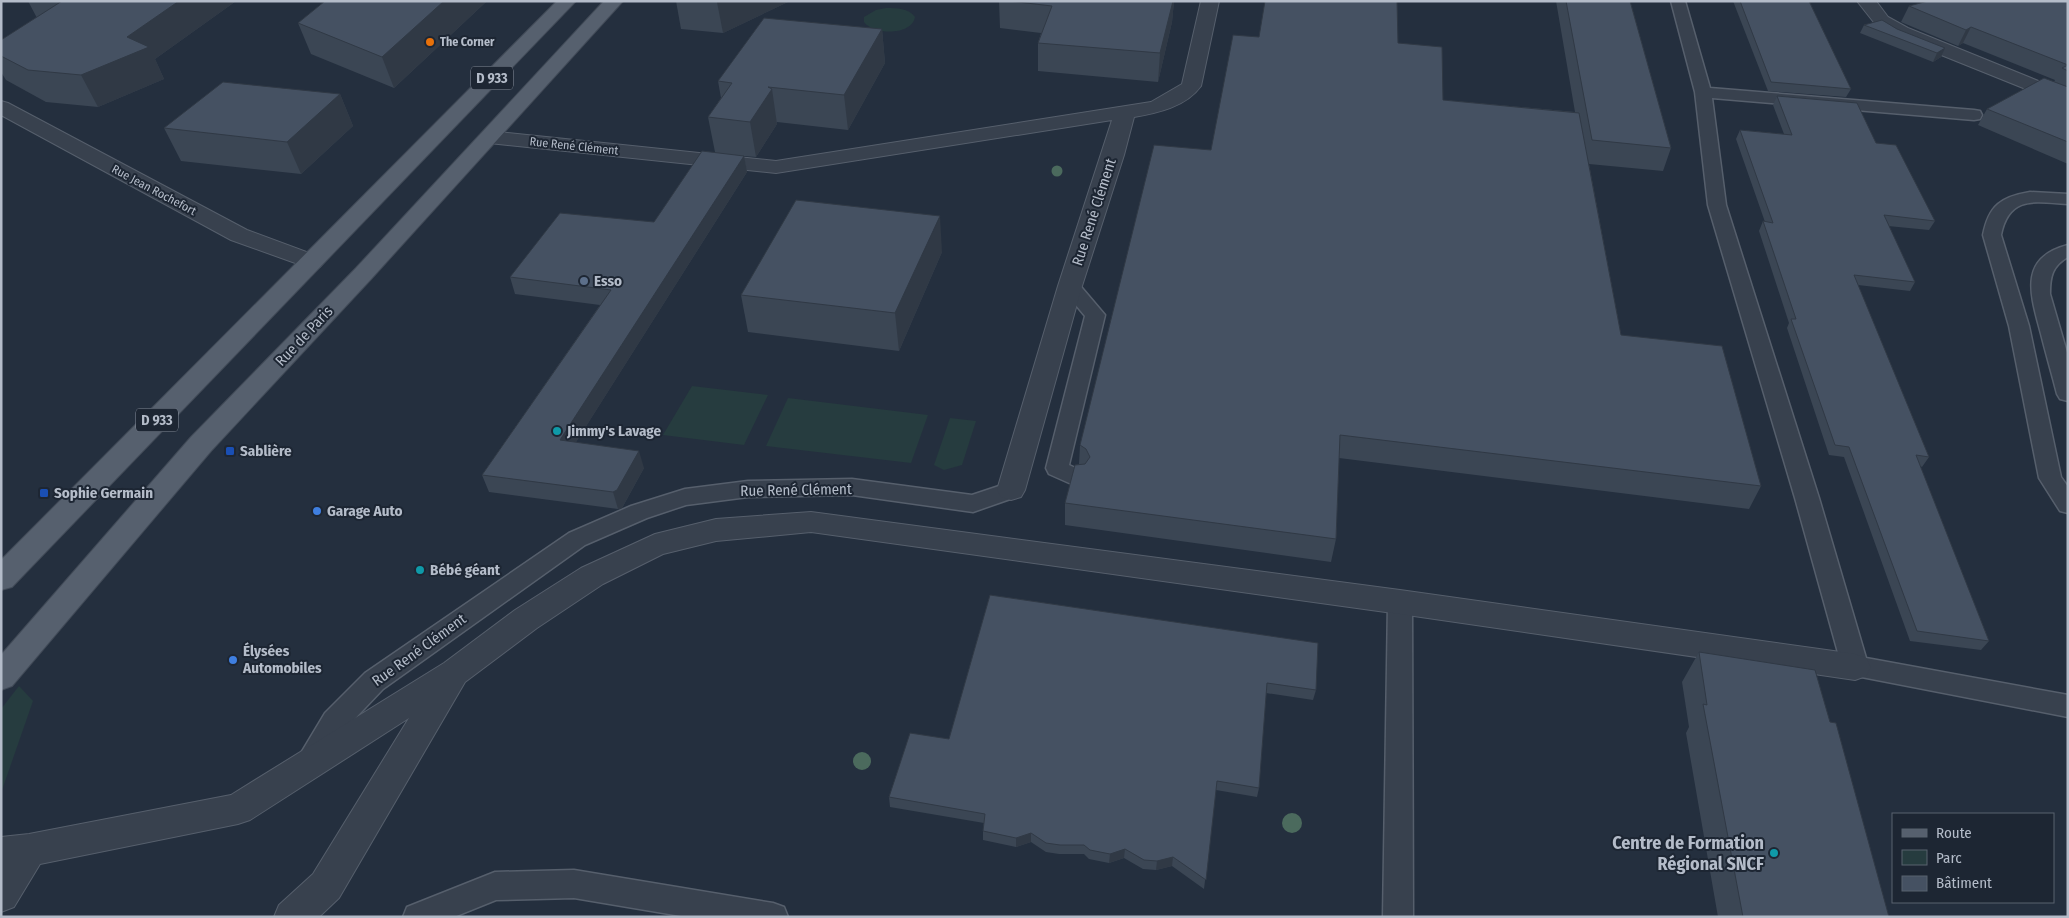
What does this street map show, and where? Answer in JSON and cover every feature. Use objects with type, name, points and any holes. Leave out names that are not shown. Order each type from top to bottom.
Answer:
[{"type":"main road","name":"D 933","points":[[1,578],[567,1]]},
{"type":"main road","name":"Rue de Paris","points":[[1,676],[201,444],[364,273],[614,1]]},
{"type":"street","name":"Rue René Clément","points":[[489,137],[776,167],[1156,107],[1185,92],[1191,86],[1210,1]]},
{"type":"street","points":[[1866,1],[1882,21],[1901,32],[2068,100]]},
{"type":"street","name":"Rue Jean Rochefort","points":[[1,107],[239,235],[312,262]]},
{"type":"street","name":"Rue René Clément","points":[[1011,490],[1070,286],[1105,180],[1125,111]]},
{"type":"street","points":[[1,895],[15,852],[238,809],[455,672],[526,619],[592,576],[655,545],[716,530],[811,522],[1400,602],[1856,667]]},
{"type":"street","points":[[292,917],[326,886],[455,672]]},
{"type":"lane","points":[[1678,1],[1703,92],[1717,205],[1807,498],[1856,667],[2068,706]]},
{"type":"lane","points":[[1703,92],[1974,115]]},
{"type":"lane","points":[[2068,199],[2027,198],[2011,202],[1998,210],[1993,222],[1992,235],[2019,326],[2050,478],[2068,505]]},
{"type":"lane","points":[[2068,251],[2050,259],[2043,269],[2039,280],[2040,294],[2068,394]]},
{"type":"lane","points":[[1070,286],[1095,315],[1057,468],[1076,478]]},
{"type":"lane","name":"Rue René Clément","points":[[308,764],[335,721],[374,681],[578,539],[639,512],[685,497],[748,489],[852,488],[973,504],[1011,490]]},
{"type":"lane","points":[[1398,917],[1400,602]]},
{"type":"lane","points":[[418,917],[495,886],[574,884],[773,917]]},
{"type":"green space","points":[[886,8],[906,10],[915,17],[907,28],[892,32],[875,29],[864,22],[864,17],[876,10]]},
{"type":"green space","points":[[692,386],[768,395],[744,445],[663,435]]},
{"type":"green space","points":[[788,398],[928,415],[911,463],[766,446]]},
{"type":"green space","points":[[950,418],[976,421],[962,465],[944,470],[934,465]]},
{"type":"green space","points":[[19,686],[33,701],[1,793],[1,709]]},
{"type":"building","points":[[62,1],[179,1],[127,37],[149,47],[81,75],[28,70],[1,56],[1,40]]},
{"type":"building","points":[[325,1],[444,1],[382,57],[298,23]]},
{"type":"building","points":[[1009,1],[1173,1],[1160,53],[1038,43],[1052,6]]},
{"type":"building","points":[[1265,1],[1397,1],[1398,43],[1442,47],[1443,100],[1579,113],[1621,335],[1722,346],[1761,486],[1340,435],[1336,539],[1065,503],[1075,465],[1085,464],[1090,457],[1086,449],[1080,445],[1154,145],[1211,150],[1233,35],[1259,37]]},
{"type":"building","points":[[1566,1],[1630,1],[1671,148],[1592,140]]},
{"type":"building","points":[[1740,1],[1809,1],[1851,89],[1771,82]]},
{"type":"building","points":[[1928,1],[2068,1],[2068,65],[1971,27],[1966,30],[1909,6]]},
{"type":"building","points":[[764,18],[882,29],[844,95],[768,87],[772,89],[750,122],[708,117],[732,83],[718,81]]},
{"type":"building","points":[[1882,20],[1897,29],[1945,48],[1937,53],[1864,25]]},
{"type":"building","points":[[2068,65],[2068,71],[2062,68]]},
{"type":"building","points":[[2044,78],[2068,87],[2068,142],[1987,109]]},
{"type":"building","points":[[223,82],[340,94],[287,142],[164,128]]},
{"type":"building","points":[[1777,96],[1857,103],[1876,143],[1896,145],[1935,221],[1884,215],[1915,282],[1854,275],[1929,457],[1916,455],[1989,641],[1917,631],[1849,447],[1835,445],[1791,319],[1796,319],[1763,221],[1773,223],[1740,130],[1792,135]]},
{"type":"building","points":[[702,151],[744,156],[560,440],[639,451],[617,490],[613,492],[482,475],[611,290],[510,277],[560,213],[654,222]]},
{"type":"building","points":[[796,200],[940,216],[895,313],[741,295]]},
{"type":"building","points":[[990,595],[1318,643],[1316,690],[1267,683],[1259,788],[1217,781],[1206,880],[1173,857],[1157,861],[1144,860],[1125,849],[1110,854],[1090,850],[1084,845],[1046,843],[1031,833],[1016,838],[983,831],[985,814],[889,797],[910,733],[949,739]]},
{"type":"building","name":"Centre de Formation Régional SNCF","points":[[1699,652],[1815,670],[1830,722],[1836,723],[1889,917],[1743,917],[1703,704],[1707,705]]},
{"type":"place","name":"The Corner","points":[[430,42]]},
{"type":"place","name":"Esso","points":[[584,281]]},
{"type":"place","name":"Jimmy's Lavage","points":[[557,431]]},
{"type":"place","name":"Sablière","points":[[230,451]]},
{"type":"place","name":"Sophie Germain","points":[[44,493]]},
{"type":"place","name":"Garage Auto","points":[[317,511]]},
{"type":"place","name":"Bébé géant","points":[[420,570]]},
{"type":"place","name":"Élysées Automobiles","points":[[233,660]]},
{"type":"place","name":"Centre de Formation Régional SNCF","points":[[1774,853]]}]
